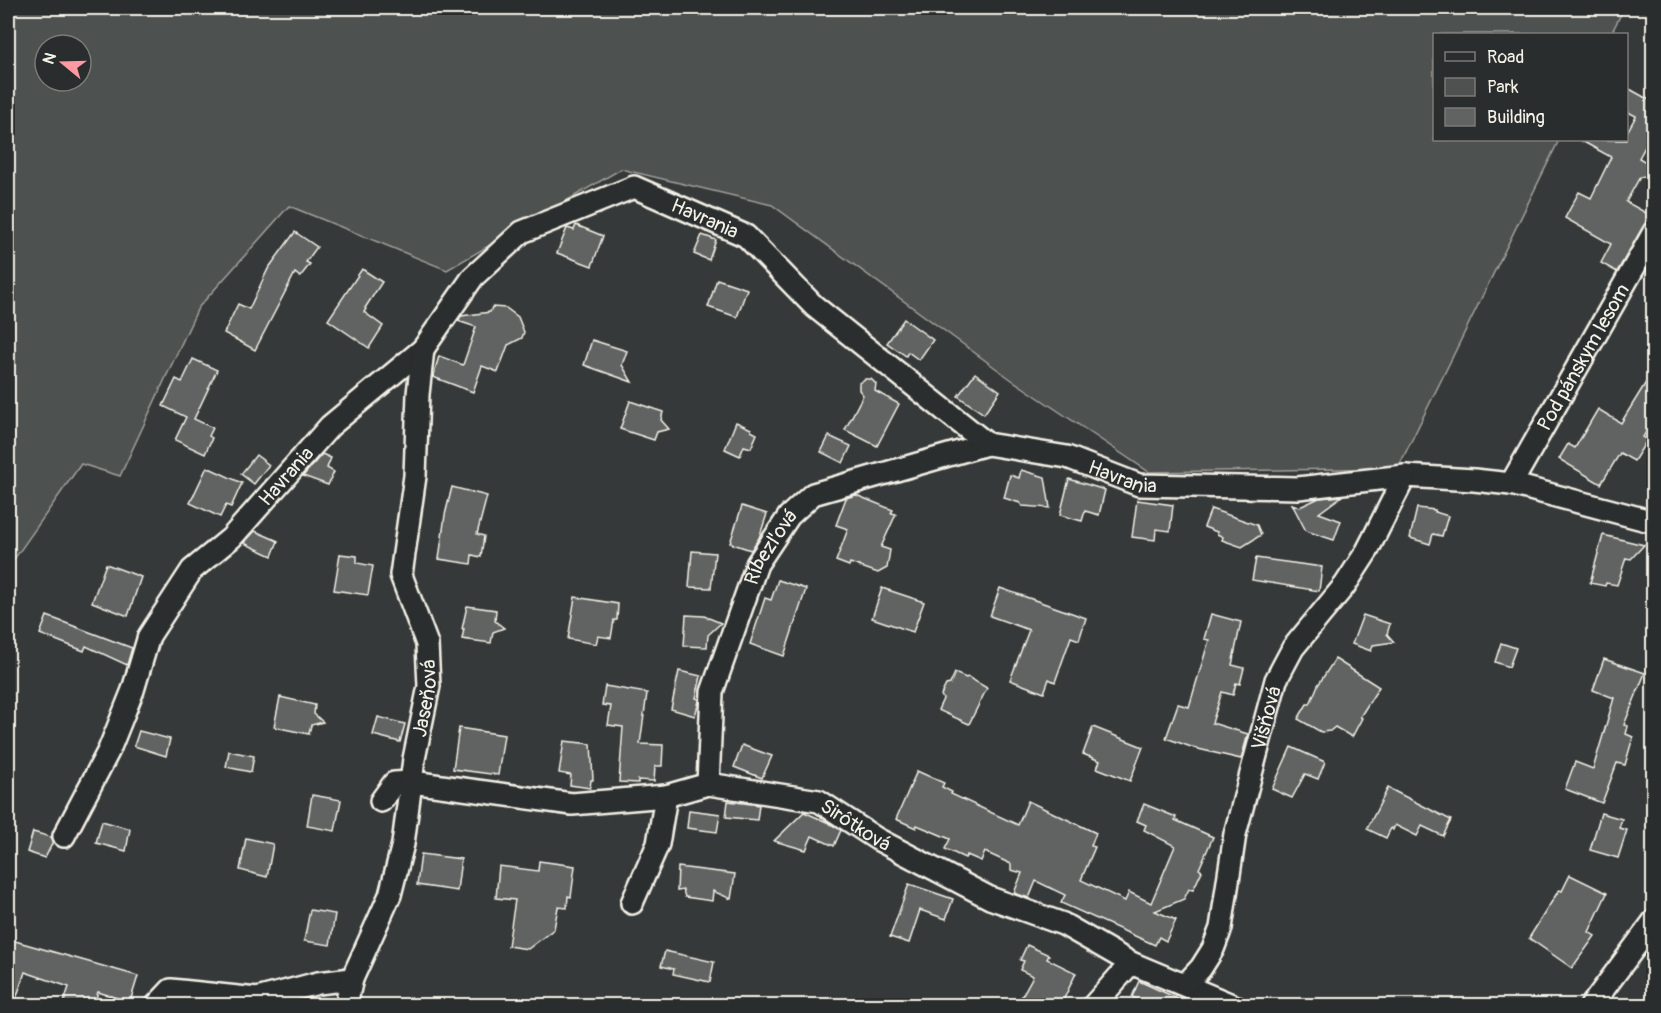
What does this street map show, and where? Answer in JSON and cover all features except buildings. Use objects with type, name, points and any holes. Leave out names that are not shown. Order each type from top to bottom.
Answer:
[{"type":"street","name":"Havrania","points":[[64,836],[109,750],[133,690],[149,636],[192,570],[231,538],[330,426],[423,349],[473,277],[522,232],[634,187],[746,236],[814,306],[987,444],[1067,457],[1139,485],[1298,488],[1405,476],[1511,484],[1653,522]]},
{"type":"street","name":"Pod pánskym lesom","points":[[1511,484],[1653,232]]},
{"type":"street","name":"Jaseňová","points":[[349,1005],[348,996],[352,980],[390,895],[403,844],[414,759],[429,686],[427,644],[401,575],[415,476],[418,394],[423,349]]},
{"type":"street","name":"Ríbezľová","points":[[708,784],[712,692],[757,564],[789,516],[813,494],[987,444]]},
{"type":"street","name":"Višňová","points":[[1186,984],[1201,968],[1213,949],[1221,927],[1235,834],[1276,680],[1293,648],[1345,585],[1405,476]]},
{"type":"street","name":"Sirôtková","points":[[412,782],[572,804],[666,796],[708,784],[819,801],[877,839],[990,898],[1063,924],[1131,963],[1234,1005]]},
{"type":"street","points":[[381,801],[394,783],[412,782]]},
{"type":"street","points":[[633,903],[658,844],[666,796]]},
{"type":"street","points":[[1591,1005],[1653,921]]},
{"type":"street","points":[[1094,1005],[1131,963]]},
{"type":"street","points":[[156,1005],[171,990],[257,999],[318,983],[352,980]]},
{"type":"green space","points":[[8,8],[1624,8],[1612,33],[1433,33],[1433,141],[1559,141],[1398,468],[1149,472],[1012,380],[772,205],[621,169],[447,270],[289,206],[198,308],[120,476],[81,464],[8,568]]}]
